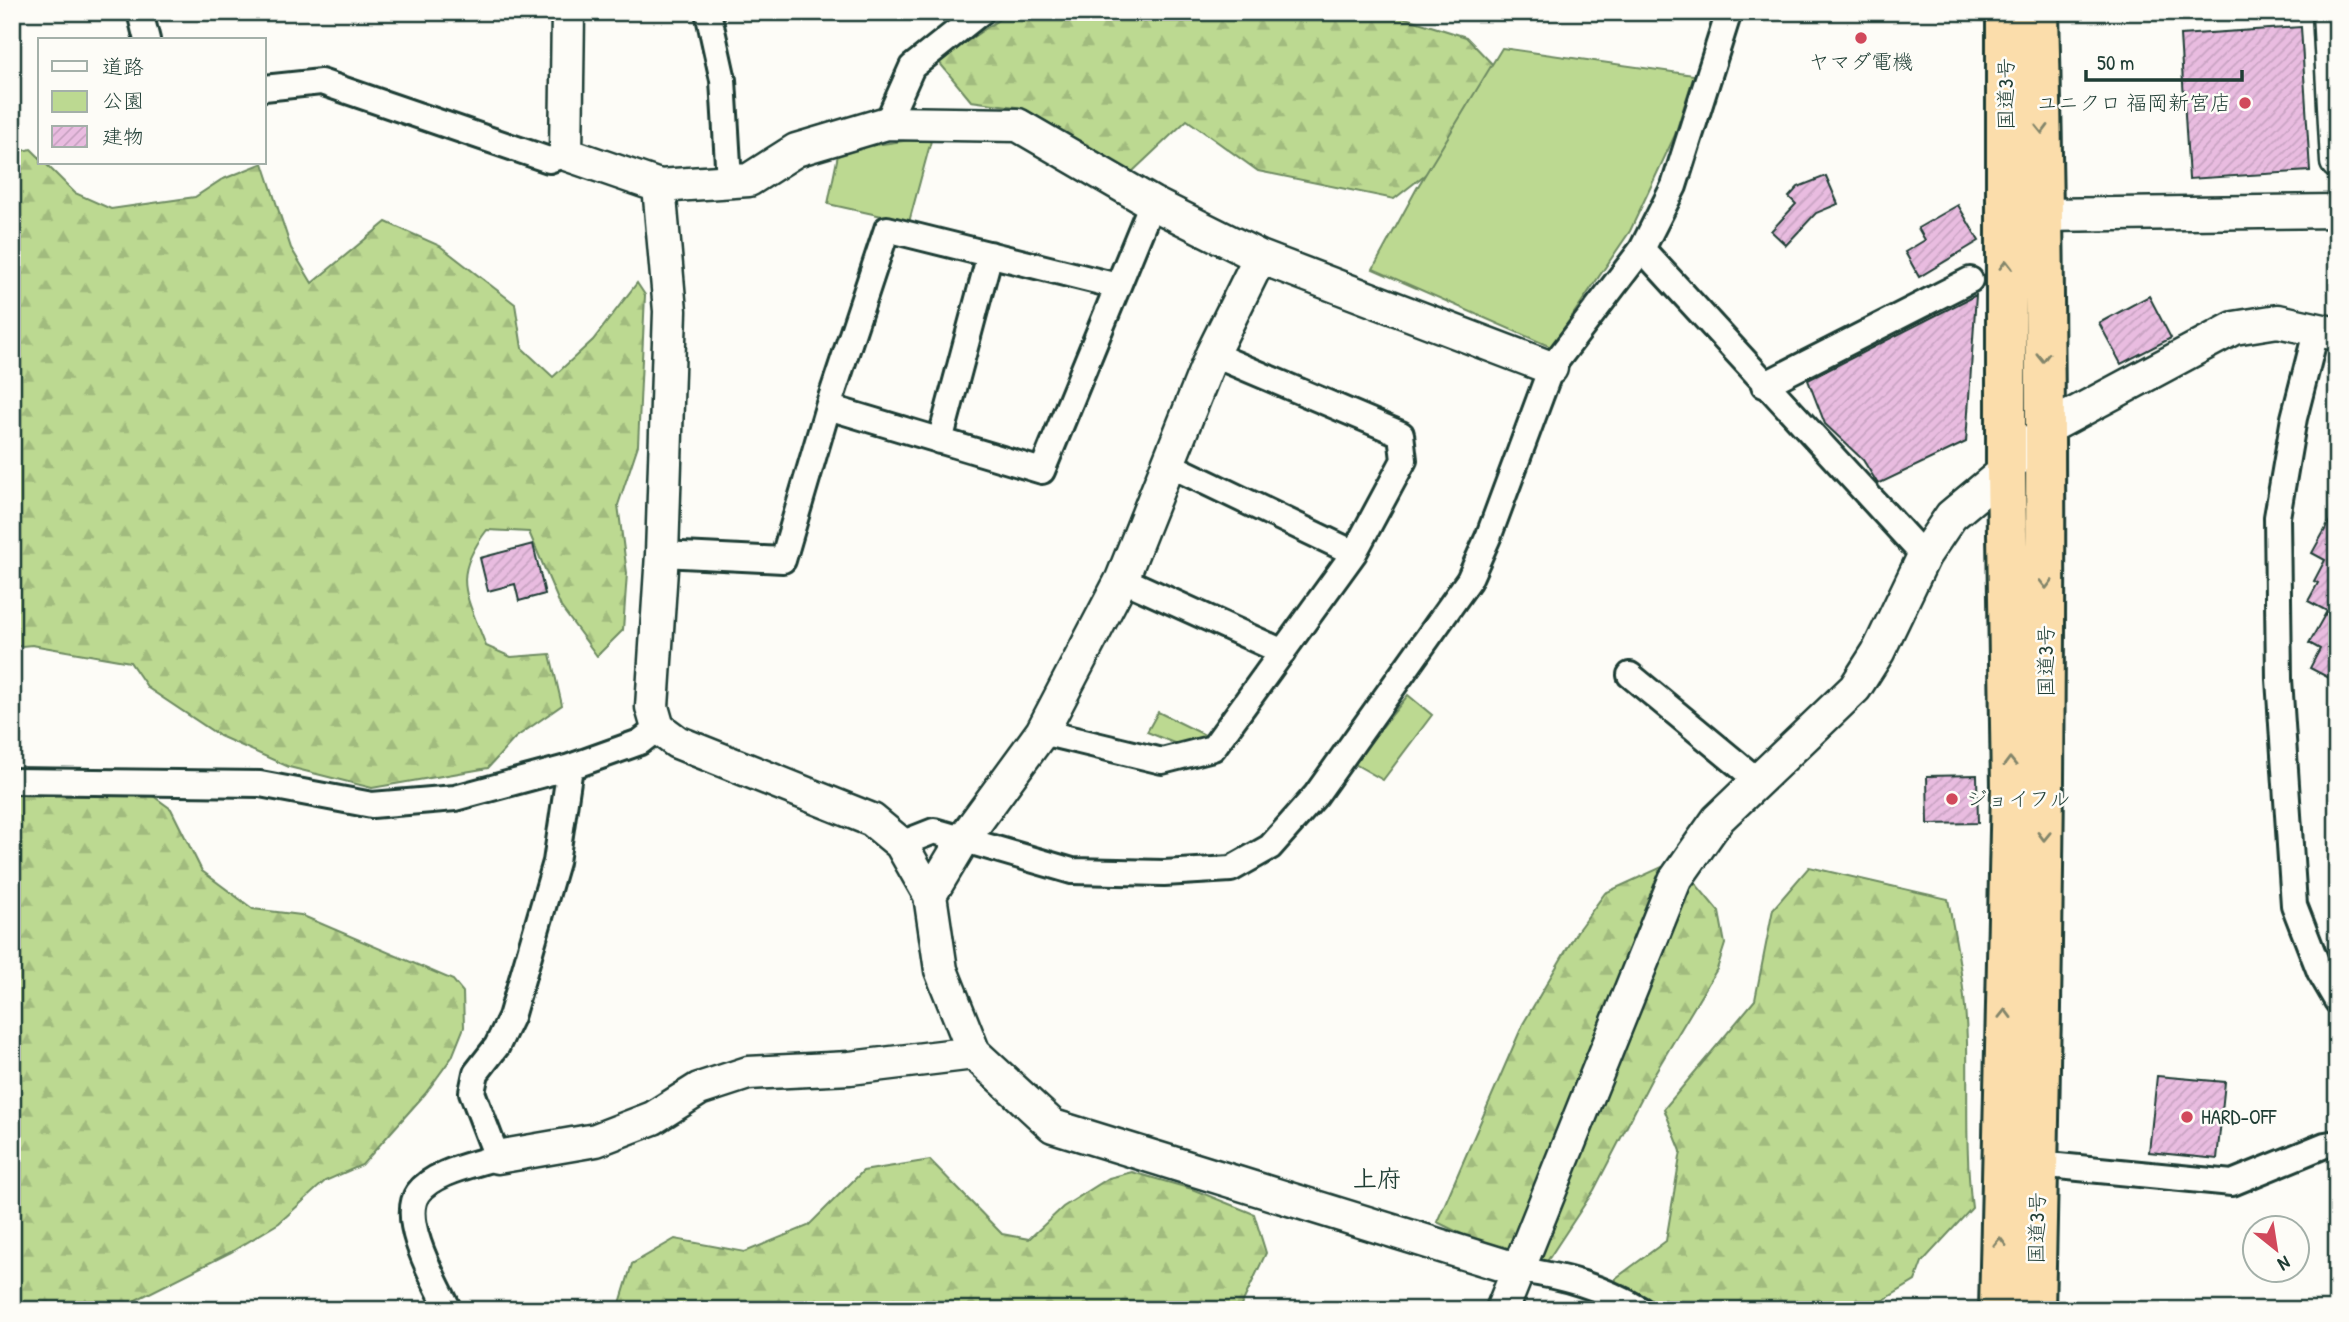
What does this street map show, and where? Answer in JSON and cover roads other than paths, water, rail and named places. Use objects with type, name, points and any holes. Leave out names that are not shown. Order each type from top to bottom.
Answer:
[{"type":"highway","name":"国道3号","points":[[1999,1310],[2011,787],[2006,470],[2007,12]]},
{"type":"highway","name":"国道3号","points":[[2035,1310],[2046,682],[2044,215],[2039,12]]},
{"type":"street","points":[[140,12],[146,38]]},
{"type":"street","points":[[566,154],[568,12]]},
{"type":"street","points":[[708,12],[723,80],[729,181]]},
{"type":"street","points":[[887,123],[912,67],[981,12]]},
{"type":"street","points":[[901,844],[934,831],[1072,871],[1164,873],[1231,869],[1270,847],[1316,795],[1469,580],[1489,536],[1551,368],[1642,248],[1674,186],[1728,12]]},
{"type":"street","points":[[2329,12],[2337,162]]},
{"type":"street","points":[[266,88],[321,82],[548,159],[566,154],[659,186],[749,180],[796,150],[887,123],[1018,125],[1152,203],[1260,257],[1551,368]]},
{"type":"street","points":[[659,186],[670,311],[662,554],[652,707],[658,728],[677,742],[872,820],[901,844],[930,895],[941,970],[974,1053],[1053,1126],[1519,1269],[1609,1291],[1641,1310]]},
{"type":"street","points":[[828,408],[1042,471],[1152,203]]},
{"type":"street","points":[[2044,215],[2337,211]]},
{"type":"street","points":[[662,554],[783,560],[828,408],[887,229],[1117,286]]},
{"type":"street","points":[[1642,248],[1764,385],[1924,556]]},
{"type":"street","points":[[940,440],[990,254]]},
{"type":"street","points":[[930,895],[963,840],[1042,732],[1122,579],[1212,355],[1260,257]]},
{"type":"street","points":[[1764,385],[1970,280]]},
{"type":"street","points":[[1502,1310],[1675,880],[1718,819],[1855,688],[1878,652],[1924,556],[1951,516],[2006,470],[2045,430],[2234,328],[2278,321],[2327,331],[2294,418],[2277,517],[2279,679],[2294,905],[2320,972],[2337,1001]]},
{"type":"street","points":[[1042,732],[1162,761],[1213,748],[1354,554],[1404,460],[1401,435],[1212,355]]},
{"type":"street","points":[[1168,464],[1354,554]]},
{"type":"street","points":[[1122,579],[1283,652]]},
{"type":"street","points":[[1630,675],[1758,781]]},
{"type":"street","points":[[12,782],[260,784],[372,804],[455,797],[570,767],[640,742],[658,728]]},
{"type":"street","points":[[496,1157],[472,1092],[477,1073],[497,1046],[515,1004],[556,862],[570,767]]},
{"type":"street","points":[[449,1310],[425,1260],[411,1213],[418,1193],[433,1181],[496,1157],[596,1140],[653,1118],[699,1089],[748,1073],[850,1068],[974,1053]]},
{"type":"street","points":[[2038,1164],[2232,1183],[2325,1145],[2337,1143]]},
{"type":"place","name":"ヤマダ電機","points":[[1861,38]]},
{"type":"place","name":"ユニクロ 福岡新宮店","points":[[2245,103]]},
{"type":"place","name":"ジョイフル","points":[[1952,799]]},
{"type":"place","name":"HARD-OFF","points":[[2187,1117]]},
{"type":"district","name":"上府","points":[[1377,1179]]}]
